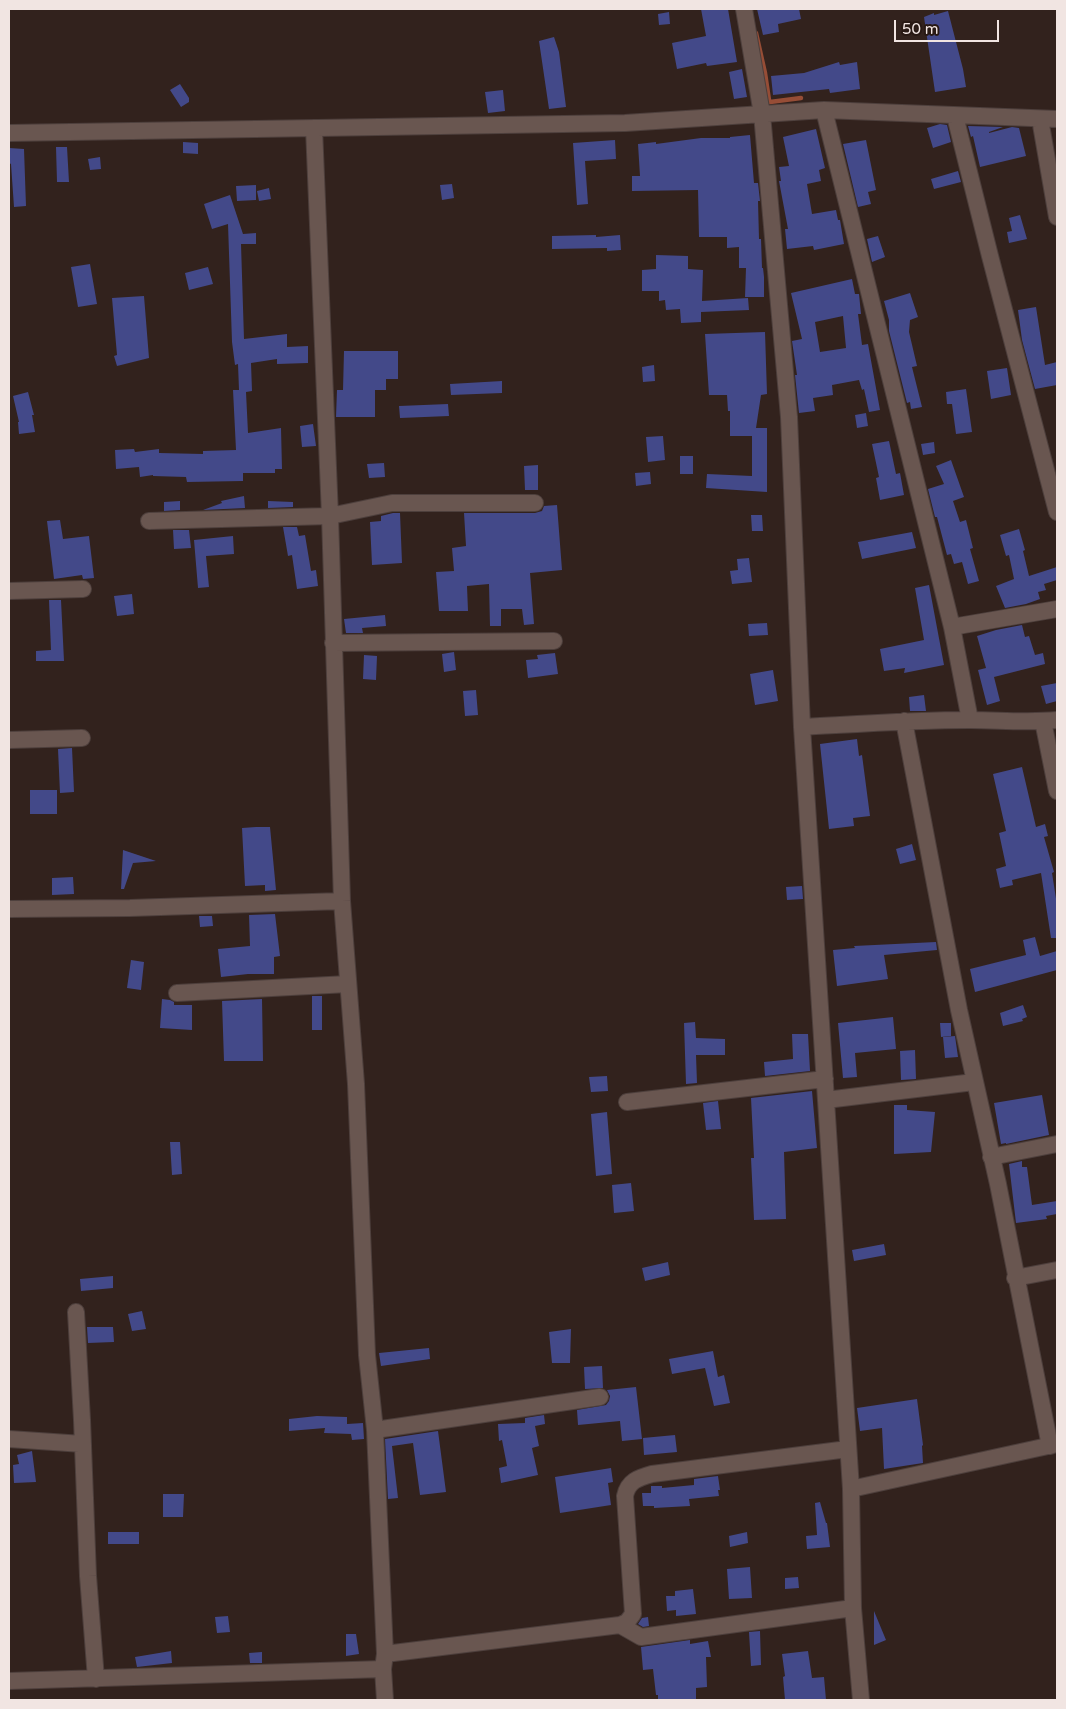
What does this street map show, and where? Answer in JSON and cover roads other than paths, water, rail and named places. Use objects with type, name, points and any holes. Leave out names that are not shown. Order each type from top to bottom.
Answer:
[{"type":"street","points":[[744,9],[762,114],[789,417],[802,727],[851,1489],[853,1608],[861,1700]]},
{"type":"street","points":[[824,110],[952,627],[970,720]]},
{"type":"street","points":[[9,133],[625,123],[824,110],[1057,119]]},
{"type":"street","points":[[955,116],[1057,512]]},
{"type":"street","points":[[1040,119],[1057,217]]},
{"type":"street","points":[[314,128],[330,516],[342,901],[356,1084],[367,1355],[374,1430],[385,1700]]},
{"type":"street","points":[[149,521],[330,516],[392,503],[535,502]]},
{"type":"street","points":[[9,591],[83,589]]},
{"type":"street","points":[[952,627],[1057,609]]},
{"type":"street","points":[[333,643],[554,641]]},
{"type":"street","points":[[802,727],[970,720],[1050,721],[1057,791]]},
{"type":"street","points":[[851,1489],[1054,1445],[1015,1278],[998,1184],[959,1010],[904,722]]},
{"type":"street","points":[[9,740],[82,738]]},
{"type":"street","points":[[9,909],[130,908],[342,901]]},
{"type":"street","points":[[177,993],[348,984]]},
{"type":"street","points":[[627,1102],[825,1079]]},
{"type":"street","points":[[826,1100],[974,1082]]},
{"type":"street","points":[[991,1157],[1057,1144]]},
{"type":"street","points":[[1015,1278],[1057,1270]]},
{"type":"street","points":[[76,1312],[88,1576],[96,1679]]},
{"type":"street","points":[[374,1430],[600,1397]]},
{"type":"street","points":[[9,1439],[82,1444]]},
{"type":"street","points":[[9,1681],[96,1679],[384,1662],[620,1625],[627,1622],[633,1614],[625,1496],[626,1489],[632,1482],[652,1474],[848,1449]]},
{"type":"street","points":[[620,1625],[641,1637],[853,1608]]},
{"type":"waterway","points":[[756,33],[769,100]]},
{"type":"waterway","points":[[770,102],[801,98]]}]
